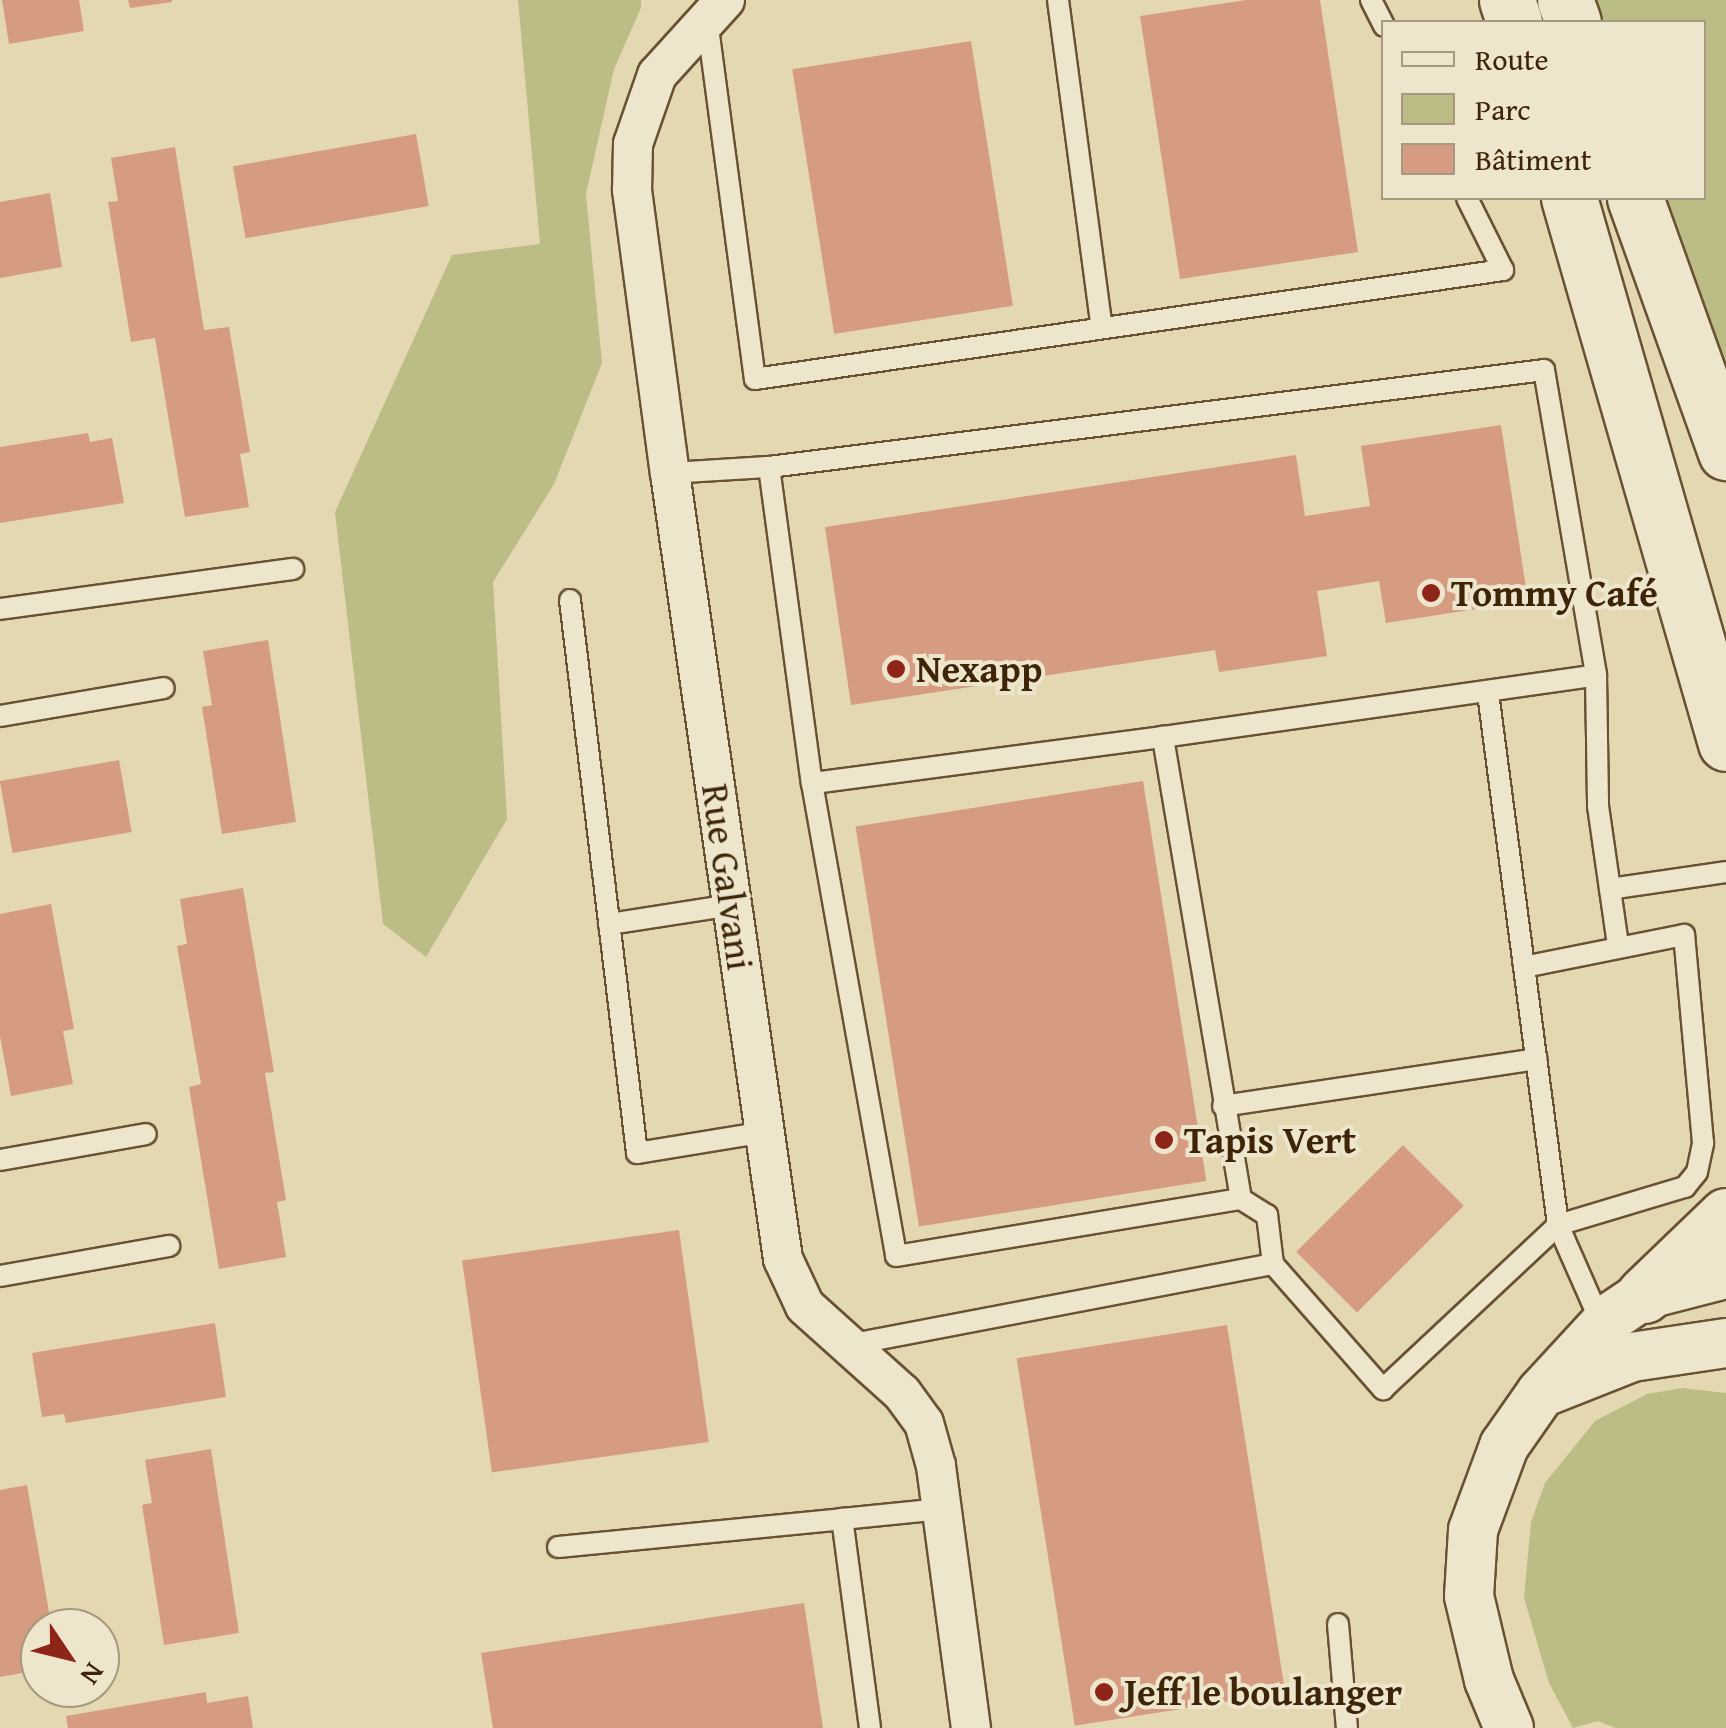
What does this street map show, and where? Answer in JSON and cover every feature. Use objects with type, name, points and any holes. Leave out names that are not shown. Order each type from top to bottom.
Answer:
[{"type":"main road","points":[[1571,200],[1726,743]]},
{"type":"main road","points":[[1636,200],[1726,452]]},
{"type":"main road","points":[[1626,1326],[1726,1216]]},
{"type":"street","name":"Rue Galvani","points":[[716,10],[657,75],[638,118],[630,167],[765,1132],[788,1278],[805,1306],[902,1394],[924,1423],[942,1509],[971,1728]]},
{"type":"street","points":[[1509,1728],[1489,1680],[1469,1596],[1469,1562],[1485,1486],[1540,1393],[1626,1326],[1726,1274]]},
{"type":"street","points":[[1626,1326],[1726,1343]]},
{"type":"lane","points":[[1058,0],[1101,324]]},
{"type":"lane","points":[[716,10],[755,379],[1101,324],[1503,270],[1468,200]]},
{"type":"lane","points":[[670,473],[769,467],[1544,370],[1596,675],[1598,806],[1618,945]]},
{"type":"lane","points":[[769,467],[812,783],[896,1256],[1241,1199],[1268,1215],[1273,1264],[1384,1389],[1558,1225],[1684,1187],[1697,1172],[1703,1143],[1684,935],[1618,945],[1524,967]]},
{"type":"lane","points":[[0,610],[292,569]]},
{"type":"lane","points":[[570,600],[637,1154],[765,1132]]},
{"type":"lane","points":[[812,783],[1488,693],[1596,675]]},
{"type":"lane","points":[[0,716],[164,688]]},
{"type":"lane","points":[[1488,693],[1558,1225],[1626,1326]]},
{"type":"lane","points":[[1163,737],[1241,1199]]},
{"type":"lane","points":[[1610,889],[1726,872]]},
{"type":"lane","points":[[609,924],[732,906]]},
{"type":"lane","points":[[1223,1106],[1536,1059]]},
{"type":"lane","points":[[0,1160],[146,1134]]},
{"type":"lane","points":[[0,1276],[169,1246]]},
{"type":"lane","points":[[848,1345],[1273,1264]]},
{"type":"lane","points":[[558,1546],[942,1509]]},
{"type":"lane","points":[[842,1519],[870,1728]]},
{"type":"lane","points":[[1338,1624],[1346,1728]]},
{"type":"green space","points":[[518,0],[641,0],[641,8],[614,69],[586,194],[602,363],[554,484],[493,582],[507,819],[426,957],[383,924],[335,512],[452,255],[540,244]]},
{"type":"green space","points":[[1595,0],[1726,0],[1726,372],[1666,200],[1706,200],[1706,20],[1602,20]]},
{"type":"green space","points":[[1682,1388],[1726,1393],[1726,1728],[1615,1728],[1598,1721],[1573,1728],[1549,1683],[1524,1598],[1531,1522],[1545,1483],[1595,1421],[1647,1394]]},
{"type":"building","points":[[2,0],[79,0],[84,31],[9,44]]},
{"type":"building","points":[[128,0],[172,0],[172,2],[130,8]]},
{"type":"building","points":[[1246,0],[1320,0],[1358,252],[1180,279],[1140,16]]},
{"type":"building","points":[[971,41],[1013,306],[834,334],[792,69]]},
{"type":"building","points":[[416,134],[429,206],[246,238],[233,166]]},
{"type":"building","points":[[175,147],[204,330],[229,327],[250,452],[240,454],[249,507],[185,517],[155,338],[131,342],[108,202],[118,201],[111,158]]},
{"type":"building","points":[[50,193],[62,267],[0,278],[0,202]]},
{"type":"building","points":[[1501,425],[1528,601],[1386,623],[1379,581],[1317,591],[1327,656],[1219,672],[1215,650],[851,705],[825,527],[1296,455],[1305,516],[1370,506],[1361,446]]},
{"type":"building","points":[[88,433],[90,442],[112,438],[124,503],[0,523],[0,447]]},
{"type":"building","points":[[268,640],[296,822],[222,834],[202,707],[212,705],[203,651]]},
{"type":"building","points":[[119,760],[132,832],[13,853],[0,781]]},
{"type":"building","points":[[1143,781],[1206,1181],[919,1227],[856,827]]},
{"type":"building","points":[[243,888],[274,1072],[265,1073],[286,1200],[277,1202],[286,1257],[219,1269],[189,1087],[201,1084],[177,946],[187,944],[180,899]]},
{"type":"building","points":[[51,904],[74,1029],[63,1031],[73,1084],[11,1096],[0,1036],[0,914]]},
{"type":"building","points":[[1403,1145],[1464,1206],[1357,1313],[1296,1252]]},
{"type":"building","points":[[679,1230],[709,1442],[492,1472],[462,1260]]},
{"type":"building","points":[[215,1323],[226,1397],[66,1423],[64,1414],[42,1417],[32,1353]]},
{"type":"building","points":[[1227,1325],[1285,1692],[1075,1726],[1017,1358]]},
{"type":"building","points":[[211,1449],[239,1633],[164,1645],[142,1505],[152,1503],[145,1460]]},
{"type":"building","points":[[27,1485],[48,1608],[20,1608],[20,1674],[0,1677],[0,1490]]},
{"type":"building","points":[[804,1603],[823,1728],[493,1728],[481,1653]]},
{"type":"building","points":[[206,1692],[207,1703],[248,1696],[253,1728],[68,1728],[66,1716]]},
{"type":"place","name":"Tommy Café","points":[[1431,593]]},
{"type":"place","name":"Nexapp","points":[[896,669]]},
{"type":"place","name":"Tapis Vert","points":[[1164,1140]]},
{"type":"place","name":"Jeff le boulanger","points":[[1104,1692]]}]
